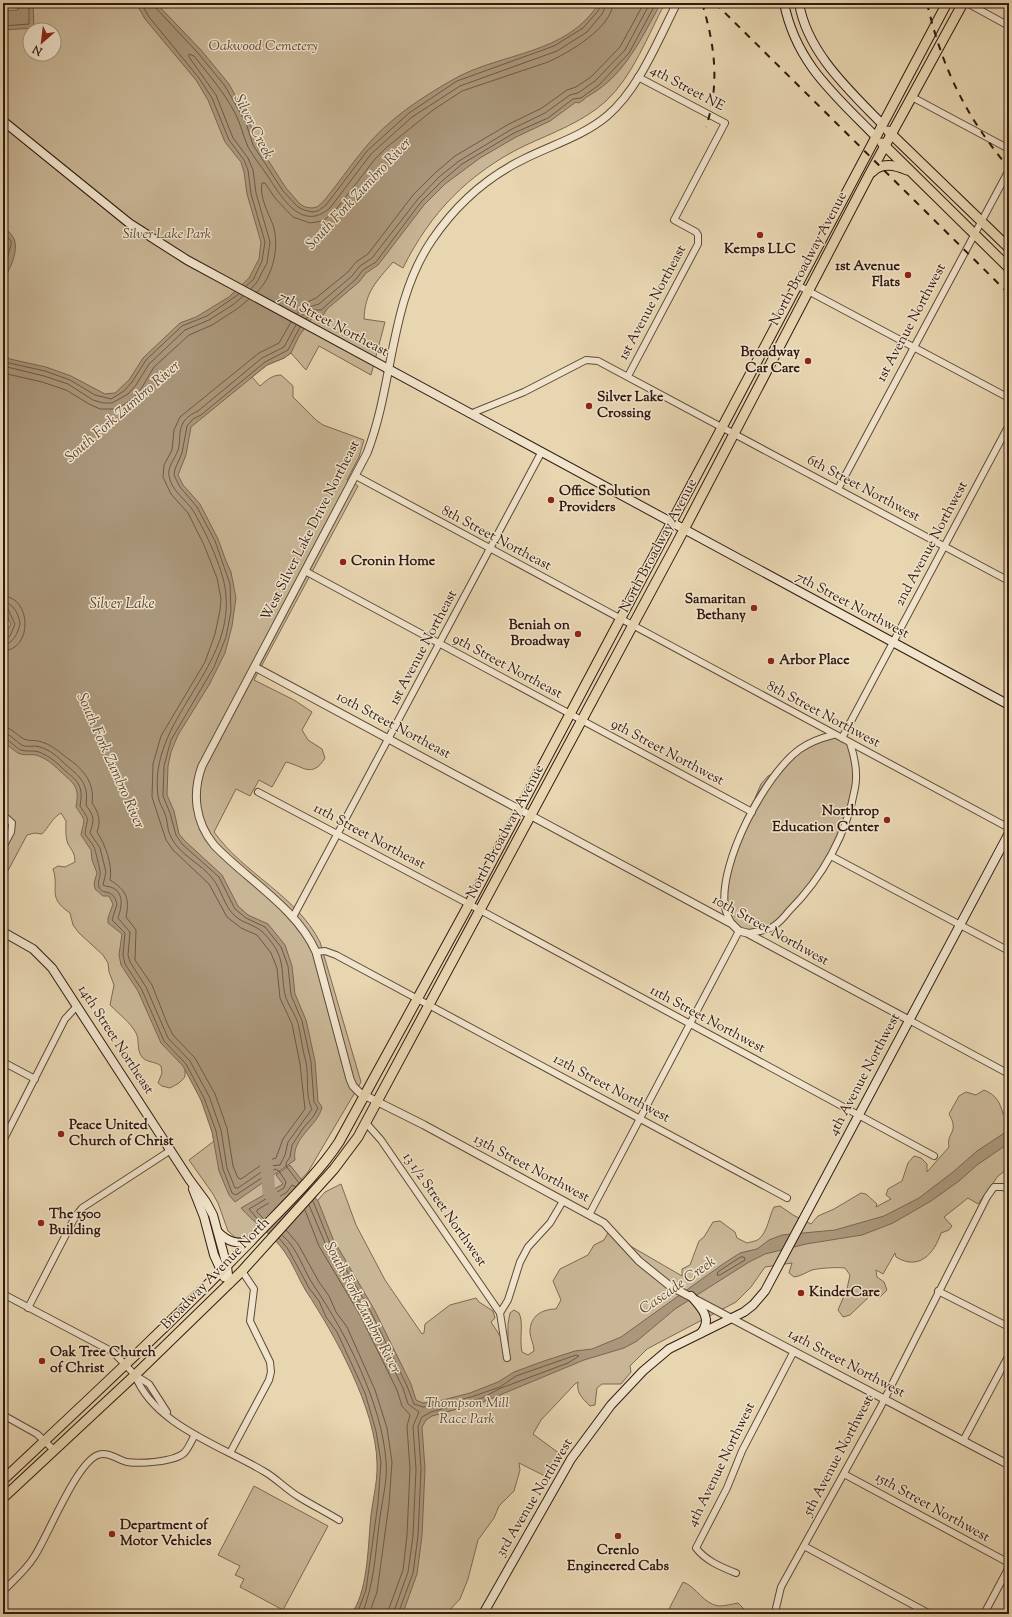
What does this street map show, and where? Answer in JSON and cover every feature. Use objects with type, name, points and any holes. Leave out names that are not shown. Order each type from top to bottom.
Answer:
[{"type":"main road","points":[[784,3],[793,36],[806,60],[833,93],[909,171],[1009,268]]},
{"type":"main road","points":[[799,3],[804,22],[823,58],[847,88],[1009,248]]},
{"type":"main road","name":"North Broadway Avenue","points":[[378,1102],[469,904],[570,714],[684,529],[727,430],[797,285],[947,3]]},
{"type":"main road","name":"North Broadway Avenue","points":[[364,1096],[480,910],[581,720],[670,522],[727,430],[808,291],[963,3]]},
{"type":"main road","name":"7th Street Northeast","points":[[3,121],[129,223],[168,249],[231,285],[670,522]]},
{"type":"main road","points":[[871,172],[884,165],[895,166],[909,171]]},
{"type":"main road","name":"7th Street Northwest","points":[[670,522],[1009,705]]},
{"type":"main road","name":"4th Avenue Northwest","points":[[732,1318],[753,1305],[765,1291],[959,924],[1009,833]]},
{"type":"main road","name":"14th Street Northeast","points":[[3,932],[33,949],[44,958],[57,974],[189,1178],[211,1208],[218,1232],[224,1269],[229,1284]]},
{"type":"main road","name":"Broadway Avenue North","points":[[3,1480],[126,1365],[252,1240],[312,1176],[339,1142],[364,1096]]},
{"type":"main road","name":"Broadway Avenue North","points":[[3,1498],[135,1375],[242,1271],[346,1154],[378,1102]]},
{"type":"main road","name":"14th Street Northeast","points":[[189,1178],[204,1218],[214,1255],[224,1269]]},
{"type":"main road","points":[[218,1232],[230,1242],[239,1244],[252,1240]]},
{"type":"main road","points":[[691,1296],[701,1308],[707,1320],[706,1326],[699,1334]]},
{"type":"main road","name":"3rd Avenue Northwest","points":[[483,1614],[567,1465],[611,1405],[655,1359],[670,1349],[732,1318]]},
{"type":"street","name":"West Silver Lake Drive Northeast","points":[[364,1096],[354,1088],[350,1079],[316,952],[307,934],[293,917],[214,845],[203,827],[197,809],[196,788],[202,766],[356,476],[373,439],[402,311],[412,277],[425,250],[446,221],[478,188],[503,170],[579,134],[606,117],[622,100],[638,77],[677,3]]},
{"type":"street","points":[[967,3],[1009,26]]},
{"type":"street","name":"4th Street NE","points":[[638,77],[725,123]]},
{"type":"street","points":[[912,97],[1009,149]]},
{"type":"street","name":"1st Avenue Northeast","points":[[628,376],[698,244],[698,235],[696,232],[674,220],[725,123]]},
{"type":"street","name":"1st Avenue Northwest","points":[[838,488],[1009,170]]},
{"type":"street","points":[[797,285],[1009,398]]},
{"type":"street","name":"1st Avenue Northeast","points":[[470,414],[524,392],[586,360],[598,361]]},
{"type":"street","name":"6th Street Northwest","points":[[598,361],[838,488],[1009,581]]},
{"type":"street","name":"2nd Avenue Northwest","points":[[842,738],[1009,425]]},
{"type":"street","name":"1st Avenue Northeast","points":[[293,917],[542,453]]},
{"type":"street","name":"8th Street Northeast","points":[[356,476],[626,622]]},
{"type":"street","name":"9th Street Northeast","points":[[305,572],[570,714]]},
{"type":"street","name":"8th Street Northwest","points":[[626,622],[1009,828]]},
{"type":"street","name":"10th Street Northeast","points":[[255,667],[520,809]]},
{"type":"street","name":"9th Street Northwest","points":[[570,714],[752,812]]},
{"type":"street","points":[[732,924],[725,908],[725,891],[737,844],[752,812],[773,776],[785,762],[800,749],[815,740],[833,734]]},
{"type":"street","points":[[748,933],[764,931],[774,926],[805,894],[831,856],[840,837],[856,787],[856,762],[850,743]]},
{"type":"street","name":"11th Street Northeast","points":[[258,792],[469,904]]},
{"type":"street","name":"10th Street Northwest","points":[[520,809],[732,924],[739,931],[748,933],[1009,1074]]},
{"type":"street","points":[[3,814],[12,823],[11,832],[3,847]]},
{"type":"street","points":[[831,856],[1009,950]]},
{"type":"street","name":"11th Street Northwest","points":[[469,904],[934,1156]]},
{"type":"street","points":[[589,1215],[739,931]]},
{"type":"street","name":"12th Street Northwest","points":[[316,952],[325,951],[336,955],[787,1198]]},
{"type":"street","points":[[3,1141],[65,1019],[77,1006]]},
{"type":"street","points":[[3,1062],[35,1079]]},
{"type":"street","name":"13th Street Northwest","points":[[364,1096],[424,1125],[604,1224],[639,1261],[670,1286]]},
{"type":"street","name":"13 1/2 Street Northwest","points":[[366,1123],[381,1140],[500,1313]]},
{"type":"street","points":[[28,1308],[75,1217],[82,1208],[171,1150]]},
{"type":"street","name":"5th Avenue Northwest","points":[[776,1614],[781,1587],[884,1399],[987,1196],[994,1187],[1003,1187],[1009,1190]]},
{"type":"street","points":[[507,1358],[500,1313],[508,1300],[520,1262],[528,1247],[550,1222],[564,1201]]},
{"type":"street","points":[[230,1453],[269,1380],[271,1366],[250,1321],[254,1289],[242,1271]]},
{"type":"street","name":"14th Street Northwest","points":[[670,1286],[1009,1465]]},
{"type":"street","points":[[938,1291],[1009,1327]]},
{"type":"street","points":[[3,1294],[113,1352],[135,1375],[153,1388],[165,1410],[176,1424]]},
{"type":"street","name":"4th Avenue Northwest","points":[[736,1573],[718,1565],[700,1554],[696,1548],[727,1488],[742,1451],[794,1351]]},
{"type":"street","points":[[963,1441],[1009,1355]]},
{"type":"street","points":[[135,1375],[140,1387],[156,1406],[176,1424],[273,1477],[298,1496],[339,1520]]},
{"type":"street","points":[[3,1415],[46,1440],[54,1450]]},
{"type":"street","points":[[3,1591],[21,1574],[34,1557],[76,1479],[92,1458],[99,1454],[106,1454],[128,1462],[174,1459],[184,1453],[195,1435]]},
{"type":"street","name":"15th Street Northwest","points":[[844,1474],[1009,1563]]},
{"type":"street","points":[[804,1546],[930,1614]]},
{"type":"street","points":[[984,1614],[1009,1567]]},
{"type":"green space","name":"Silver Lake Park","points":[[3,3],[665,3],[632,67],[616,91],[606,101],[577,121],[504,157],[469,182],[453,196],[439,212],[414,248],[403,268],[393,262],[381,276],[369,294],[364,319],[385,322],[371,375],[319,346],[306,370],[291,353],[284,358],[267,365],[252,377],[260,386],[272,377],[281,375],[293,386],[293,397],[316,420],[323,425],[364,440],[359,457],[347,480],[358,486],[254,680],[294,700],[312,712],[302,730],[308,740],[322,749],[325,758],[316,768],[311,770],[286,762],[272,787],[259,780],[250,796],[236,789],[214,832],[226,847],[298,911],[320,942],[361,1082],[308,1172],[246,1238],[236,1238],[228,1231],[218,1203],[189,1160],[214,1141],[206,1113],[190,1078],[185,1070],[185,1077],[179,1083],[170,1088],[162,1086],[158,1083],[162,1073],[161,1066],[142,1057],[139,1051],[138,1039],[134,1029],[110,1005],[114,985],[109,972],[108,963],[103,955],[79,933],[73,925],[70,913],[58,902],[55,892],[55,876],[53,869],[58,866],[65,867],[75,862],[74,854],[67,841],[66,821],[61,813],[55,817],[42,834],[35,833],[27,835],[3,880]]},
{"type":"green space","points":[[833,735],[850,743],[856,762],[849,813],[820,874],[774,927],[739,931],[728,916],[725,902],[726,887],[733,857],[758,801],[755,798],[761,784],[768,776],[775,773],[800,749]]},
{"type":"green space","name":"Thompson Mill Race Park","points":[[984,1090],[992,1094],[997,1099],[1003,1114],[1009,1112],[1009,1168],[998,1176],[978,1204],[968,1198],[944,1217],[952,1226],[949,1230],[941,1233],[930,1254],[918,1261],[912,1262],[904,1261],[896,1257],[895,1253],[883,1274],[876,1270],[877,1277],[884,1282],[887,1290],[880,1297],[873,1293],[850,1315],[843,1317],[838,1310],[847,1289],[850,1275],[845,1268],[815,1269],[794,1277],[789,1273],[792,1263],[765,1267],[751,1287],[736,1302],[647,1349],[630,1366],[631,1372],[621,1384],[602,1384],[597,1388],[595,1405],[590,1406],[579,1393],[578,1382],[541,1420],[533,1434],[560,1454],[545,1476],[519,1463],[520,1470],[514,1491],[499,1506],[494,1518],[478,1540],[468,1579],[460,1599],[446,1614],[374,1614],[398,1425],[295,1226],[325,1192],[341,1184],[356,1225],[385,1280],[422,1334],[424,1333],[425,1324],[450,1305],[476,1298],[479,1302],[493,1311],[495,1318],[491,1322],[508,1348],[508,1324],[510,1313],[514,1310],[519,1313],[521,1321],[522,1352],[528,1355],[534,1351],[530,1332],[532,1322],[538,1314],[546,1310],[556,1309],[561,1300],[553,1281],[560,1269],[588,1255],[594,1245],[604,1240],[608,1233],[682,1276],[682,1269],[690,1265],[699,1241],[704,1237],[713,1222],[720,1221],[735,1232],[737,1238],[747,1243],[758,1240],[762,1236],[774,1207],[780,1206],[793,1215],[811,1224],[818,1216],[834,1209],[861,1193],[866,1194],[877,1204],[876,1207],[891,1199],[886,1195],[888,1189],[902,1181],[908,1163],[914,1156],[921,1158],[927,1164],[927,1172],[949,1147],[949,1138],[953,1125],[949,1114],[959,1096],[966,1092],[976,1095]]},
{"type":"green space","points":[[254,1486],[328,1526],[283,1610],[240,1587],[244,1579],[235,1575],[240,1566],[218,1555]]},
{"type":"green space","points":[[683,1582],[688,1584],[713,1605],[721,1606],[738,1603],[745,1610],[745,1614],[669,1614],[670,1607]]},
{"type":"water","points":[[18,3],[33,3],[34,22],[22,22],[22,29],[3,30],[3,11],[18,10]]},
{"type":"water","name":"Silver Lake","points":[[136,3],[156,3],[201,50],[229,84],[249,121],[257,143],[286,188],[300,204],[305,207],[312,208],[317,207],[323,202],[364,149],[383,128],[418,101],[442,86],[473,70],[552,43],[570,33],[586,20],[599,3],[661,3],[632,54],[613,77],[602,87],[582,101],[578,103],[576,102],[550,121],[516,137],[480,158],[445,184],[424,205],[378,265],[366,273],[359,282],[327,309],[323,315],[315,314],[299,336],[291,353],[284,358],[267,365],[191,427],[186,455],[178,475],[183,485],[200,504],[218,539],[231,572],[236,598],[232,626],[225,653],[209,685],[178,735],[171,752],[168,766],[167,795],[174,811],[179,834],[222,875],[238,906],[248,915],[268,924],[285,945],[292,966],[295,994],[306,1020],[315,1061],[318,1101],[322,1107],[320,1114],[297,1145],[295,1160],[235,1202],[229,1195],[219,1171],[212,1132],[201,1100],[183,1066],[161,1043],[138,991],[121,965],[119,955],[122,934],[108,923],[108,918],[113,904],[109,896],[103,896],[95,889],[94,883],[97,873],[92,860],[91,850],[81,835],[84,821],[76,807],[77,794],[75,786],[55,766],[40,756],[18,753],[3,742],[3,637],[11,624],[3,609],[3,355],[10,359],[46,367],[71,376],[105,394],[115,393],[129,380],[143,358],[180,323],[196,317],[229,297],[249,278],[259,259],[261,242],[247,194],[241,162],[225,142],[208,100],[196,80],[145,19]]},
{"type":"water","points":[[3,227],[13,237],[15,254],[11,266],[3,279]]},
{"type":"water","points":[[1009,1130],[1009,1143],[977,1165],[959,1181],[931,1201],[893,1223],[862,1235],[806,1244],[765,1254],[749,1262],[675,1309],[637,1341],[624,1348],[584,1360],[483,1402],[432,1416],[426,1420],[422,1427],[425,1469],[422,1536],[417,1574],[404,1610],[402,1614],[351,1614],[364,1584],[366,1572],[377,1471],[375,1442],[362,1396],[352,1373],[290,1260],[280,1245],[241,1208],[283,1184],[276,1175],[290,1165],[318,1201],[333,1239],[374,1309],[411,1384],[416,1400],[423,1403],[439,1401],[470,1393],[498,1382],[514,1372],[575,1351],[592,1349],[621,1337],[723,1264],[740,1253],[757,1249],[769,1240],[782,1235],[835,1230],[884,1216],[919,1198],[953,1172],[977,1151]]},
{"type":"waterway","name":"South Fork Zumbro River","points":[[266,1161],[269,1192],[279,1206]]},
{"type":"railway","points":[[702,3],[710,34],[714,65],[713,96],[706,127]]},
{"type":"railway","points":[[715,3],[1009,294]]},
{"type":"railway","points":[[927,3],[940,49],[958,91],[980,130],[1009,168]]},
{"type":"place","name":"Kemps LLC","points":[[760,235]]},
{"type":"place","name":"1st Avenue Flats","points":[[908,275]]},
{"type":"place","name":"Broadway Car Care","points":[[808,361]]},
{"type":"place","name":"Silver Lake Crossing","points":[[589,406]]},
{"type":"place","name":"Office Solution Providers","points":[[551,500]]},
{"type":"place","name":"Cronin Home","points":[[343,562]]},
{"type":"place","name":"Samaritan Bethany","points":[[754,608]]},
{"type":"place","name":"Beniah on Broadway","points":[[578,634]]},
{"type":"place","name":"Arbor Place","points":[[771,661]]},
{"type":"place","name":"Northrop Education Center","points":[[887,820]]},
{"type":"place","name":"Peace United Church of Christ","points":[[61,1134]]},
{"type":"place","name":"The 1500 Building","points":[[41,1223]]},
{"type":"place","name":"KinderCare","points":[[801,1293]]},
{"type":"place","name":"Oak Tree Church of Christ","points":[[42,1361]]},
{"type":"place","name":"Department of Motor Vehicles","points":[[112,1534]]},
{"type":"place","name":"Crenlo Engineered Cabs","points":[[618,1536]]},
{"type":"park label","name":"Oakwood Cemetery","points":[[263,47]]},
{"type":"water label","name":"Silver Creek","points":[[253,127]]},
{"type":"water label","name":"Cascade Creek","points":[[678,1286]]}]
